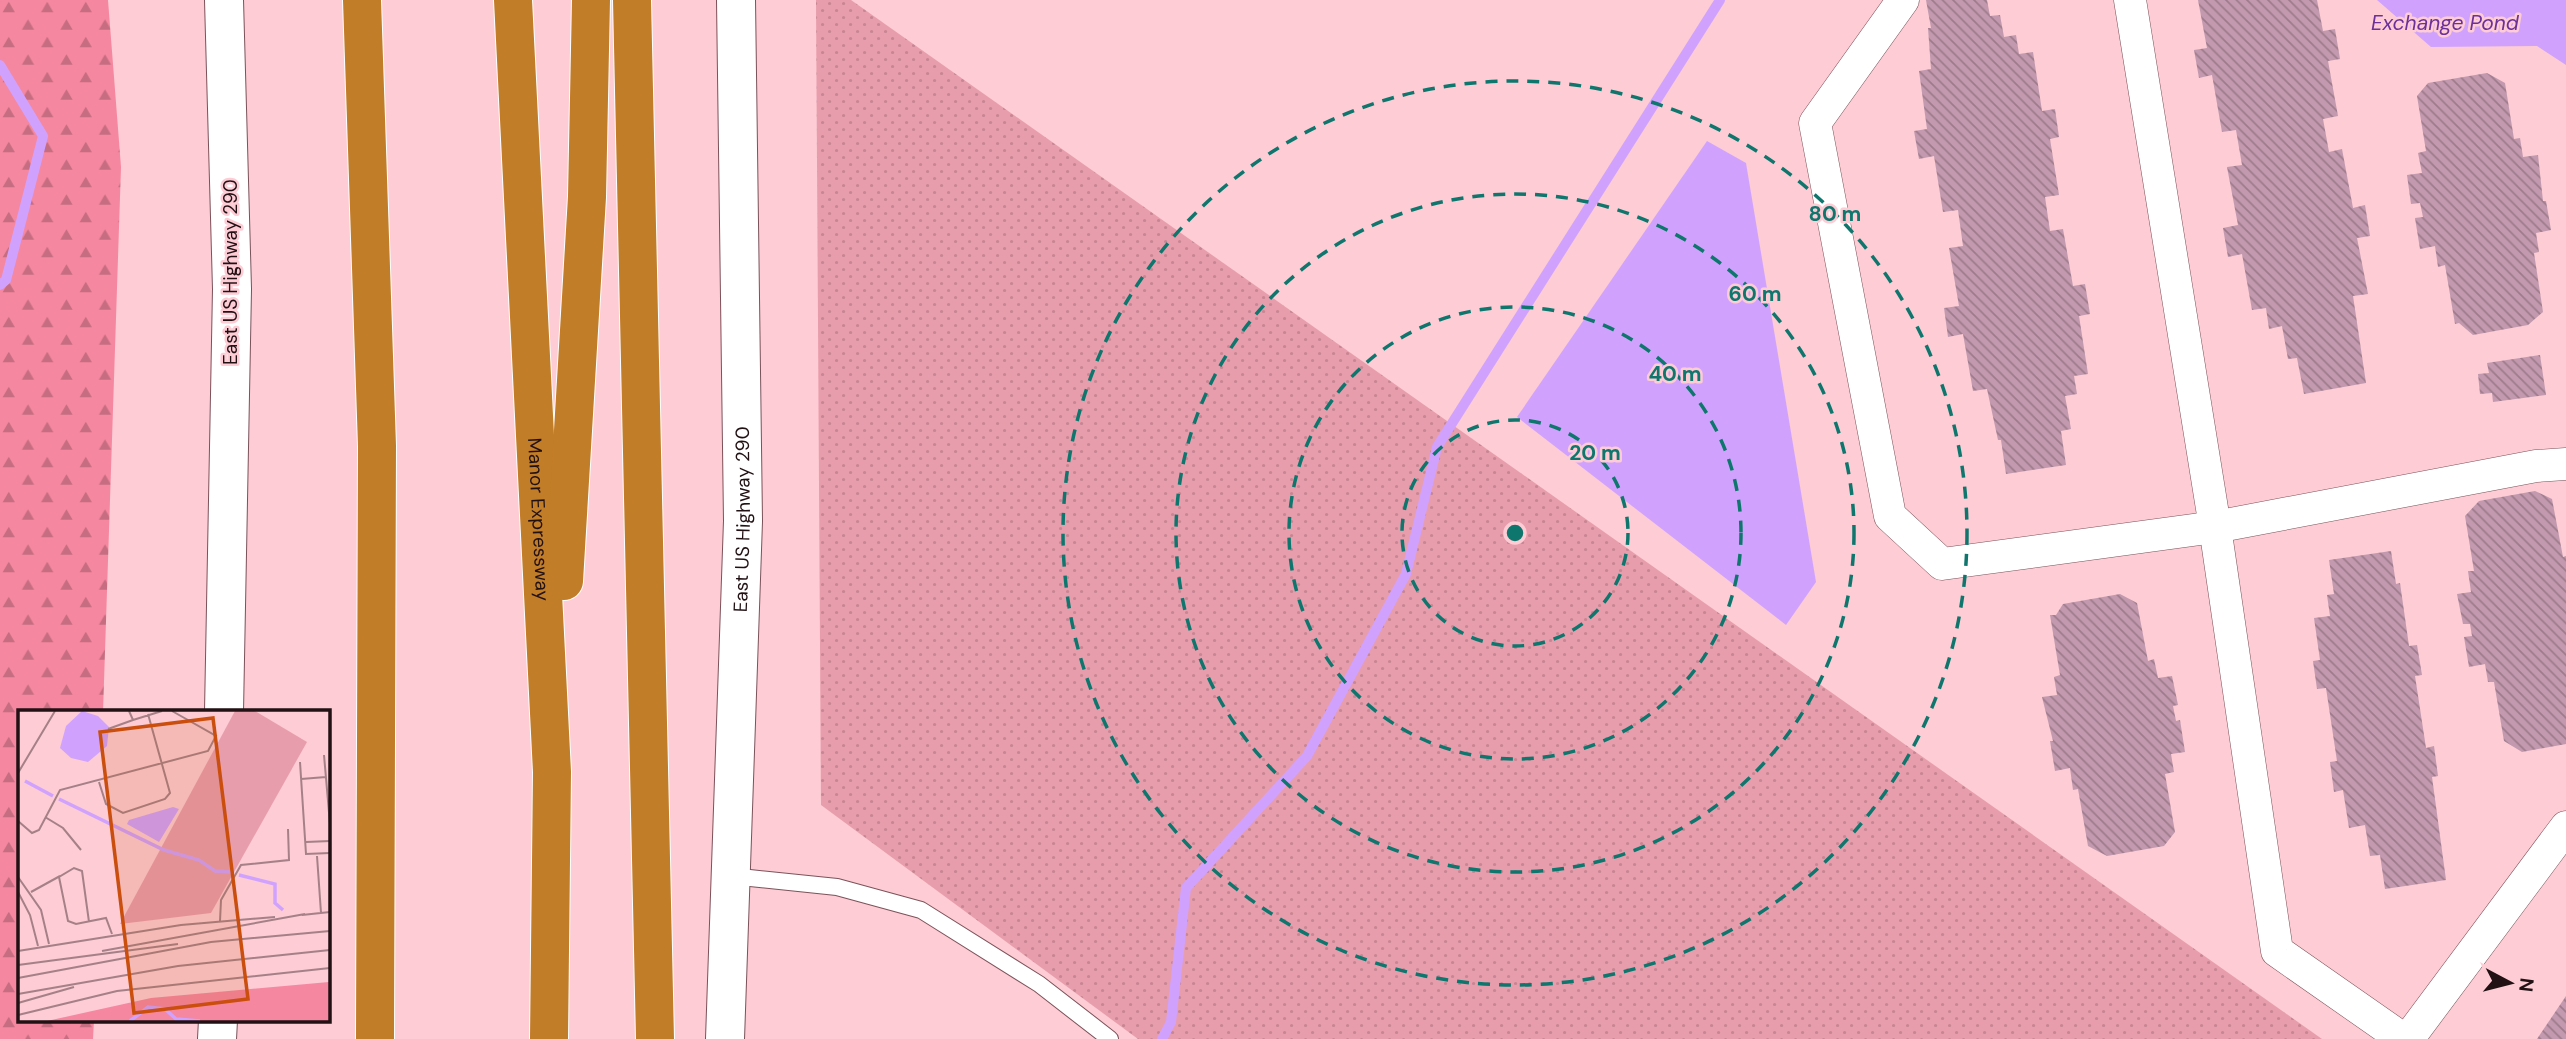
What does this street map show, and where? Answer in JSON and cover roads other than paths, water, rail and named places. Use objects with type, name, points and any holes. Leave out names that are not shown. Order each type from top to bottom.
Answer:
[{"type":"highway","points":[[362,0],[377,446],[375,1039]]},
{"type":"highway","name":"Manor Expressway","points":[[513,0],[552,772],[549,1039]]},
{"type":"highway","points":[[552,772],[587,197],[591,0]]},
{"type":"highway","points":[[632,0],[655,1039]]},
{"type":"main road","name":"East US Highway 290","points":[[224,710],[232,289],[225,0]]},
{"type":"main road","name":"East US Highway 290","points":[[725,1039],[743,521],[736,0]]},
{"type":"main road","points":[[217,1039],[218,1021]]},
{"type":"street","points":[[1903,0],[1815,123],[1890,516],[1942,564],[2215,527],[2536,467],[2566,464]]},
{"type":"street","points":[[2130,0],[2215,527],[2277,951],[2406,1039],[2566,827]]},
{"type":"lane","points":[[731,876],[836,887],[921,910],[1039,984],[1110,1039]]},
{"type":"water","name":"Exchange Pond","points":[[2377,0],[2566,0],[2566,65],[2537,46],[2431,47]]},
{"type":"water","points":[[1707,141],[1746,163],[1816,582],[1786,625],[1517,417]]},
{"type":"waterway","points":[[1162,1039],[1171,1022],[1186,888],[1307,756],[1406,574],[1437,447],[1720,0]]},
{"type":"waterway","points":[[0,65],[43,136],[6,280],[0,285]]}]
